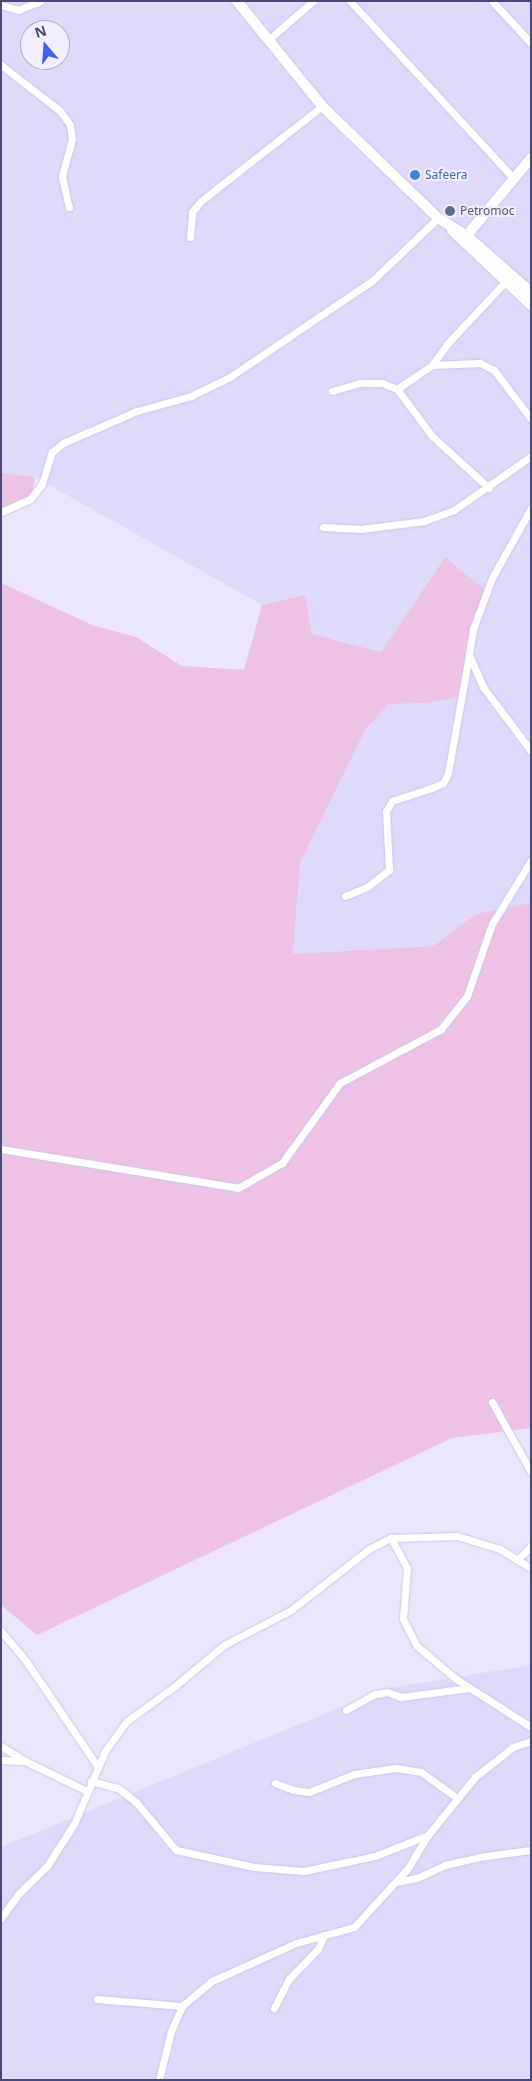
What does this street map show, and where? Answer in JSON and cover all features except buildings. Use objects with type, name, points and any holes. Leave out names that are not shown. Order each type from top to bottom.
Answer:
[{"type":"main road","points":[[237,1],[322,106],[438,218],[531,292]]},
{"type":"main road","points":[[464,239],[531,158]]},
{"type":"main road","points":[[464,239],[505,282],[531,305]]},
{"type":"street","points":[[1,5],[18,10],[40,1]]},
{"type":"street","points":[[268,40],[313,1]]},
{"type":"street","points":[[350,1],[514,179]]},
{"type":"street","points":[[492,1],[531,43]]},
{"type":"street","points":[[1,65],[60,111],[70,125],[72,139],[62,178],[69,207]]},
{"type":"street","points":[[190,237],[192,212],[201,201],[322,106]]},
{"type":"street","points":[[1,512],[16,508],[30,499],[42,484],[52,452],[62,443],[137,411],[192,396],[230,377],[372,281],[438,218]]},
{"type":"street","points":[[397,388],[432,365],[448,342],[505,282]]},
{"type":"street","points":[[432,365],[480,363],[494,370],[531,418]]},
{"type":"street","points":[[332,391],[360,383],[382,383],[397,388],[432,436],[489,488]]},
{"type":"street","points":[[323,527],[361,529],[424,520],[454,510],[489,488],[531,456]]},
{"type":"street","points":[[345,896],[367,887],[389,870],[386,811],[392,801],[443,783],[448,773],[473,629],[492,578],[531,508]]},
{"type":"street","points":[[469,655],[483,687],[531,751]]},
{"type":"street","points":[[1,1149],[238,1188],[282,1163],[340,1083],[441,1029],[467,996],[492,924],[531,860]]},
{"type":"street","points":[[492,1402],[531,1472]]},
{"type":"street","points":[[1,1918],[19,1893],[47,1866],[74,1824],[98,1767],[126,1721],[175,1686],[224,1645],[291,1610],[369,1549],[392,1538],[457,1536],[500,1549],[531,1568]]},
{"type":"street","points":[[392,1538],[407,1568],[403,1619],[410,1635],[428,1656],[469,1688],[531,1727]]},
{"type":"street","points":[[517,1560],[531,1546]]},
{"type":"street","points":[[1,1631],[26,1661],[98,1767]]},
{"type":"street","points":[[346,1710],[375,1694],[388,1692],[401,1697],[469,1688]]},
{"type":"street","points":[[159,2080],[171,2031],[182,2006],[212,1981],[296,1943],[354,1927],[408,1868],[428,1835],[475,1777],[513,1747],[531,1740]]},
{"type":"street","points":[[1,1746],[25,1761],[87,1790]]},
{"type":"street","points":[[1,1760],[25,1761]]},
{"type":"street","points":[[275,1783],[293,1790],[310,1792],[354,1774],[396,1768],[421,1772],[457,1798]]},
{"type":"street","points":[[91,1781],[118,1788],[136,1802],[176,1850],[254,1867],[304,1871],[374,1856],[428,1835]]},
{"type":"street","points":[[396,1882],[417,1878],[446,1865],[479,1857],[531,1850]]},
{"type":"street","points":[[274,2008],[292,1975],[318,1949],[324,1935]]},
{"type":"street","points":[[97,1999],[182,2006]]},
{"type":"shaded area","points":[[1,1],[531,1],[531,903],[476,914],[433,946],[293,954],[300,863],[366,727],[389,704],[427,703],[444,558],[381,652],[312,634],[305,595],[262,605],[35,477],[1,473]]},
{"type":"shaded area","points":[[1,473],[35,477],[32,495],[1,512]]},
{"type":"shaded area","points":[[445,557],[486,591],[462,696],[427,703],[389,704],[366,728],[300,863],[293,954],[433,946],[476,914],[531,903],[531,1428],[452,1438],[37,1635],[1,1605],[1,583],[92,625],[136,637],[182,666],[244,670],[262,605],[305,595],[312,634],[381,652]]},
{"type":"shaded area","points":[[531,1665],[531,2080],[1,2080],[1,1847],[388,1688]]},
{"type":"place","name":"Safeera","points":[[415,175]]},
{"type":"place","name":"Petromoc","points":[[450,211]]}]
